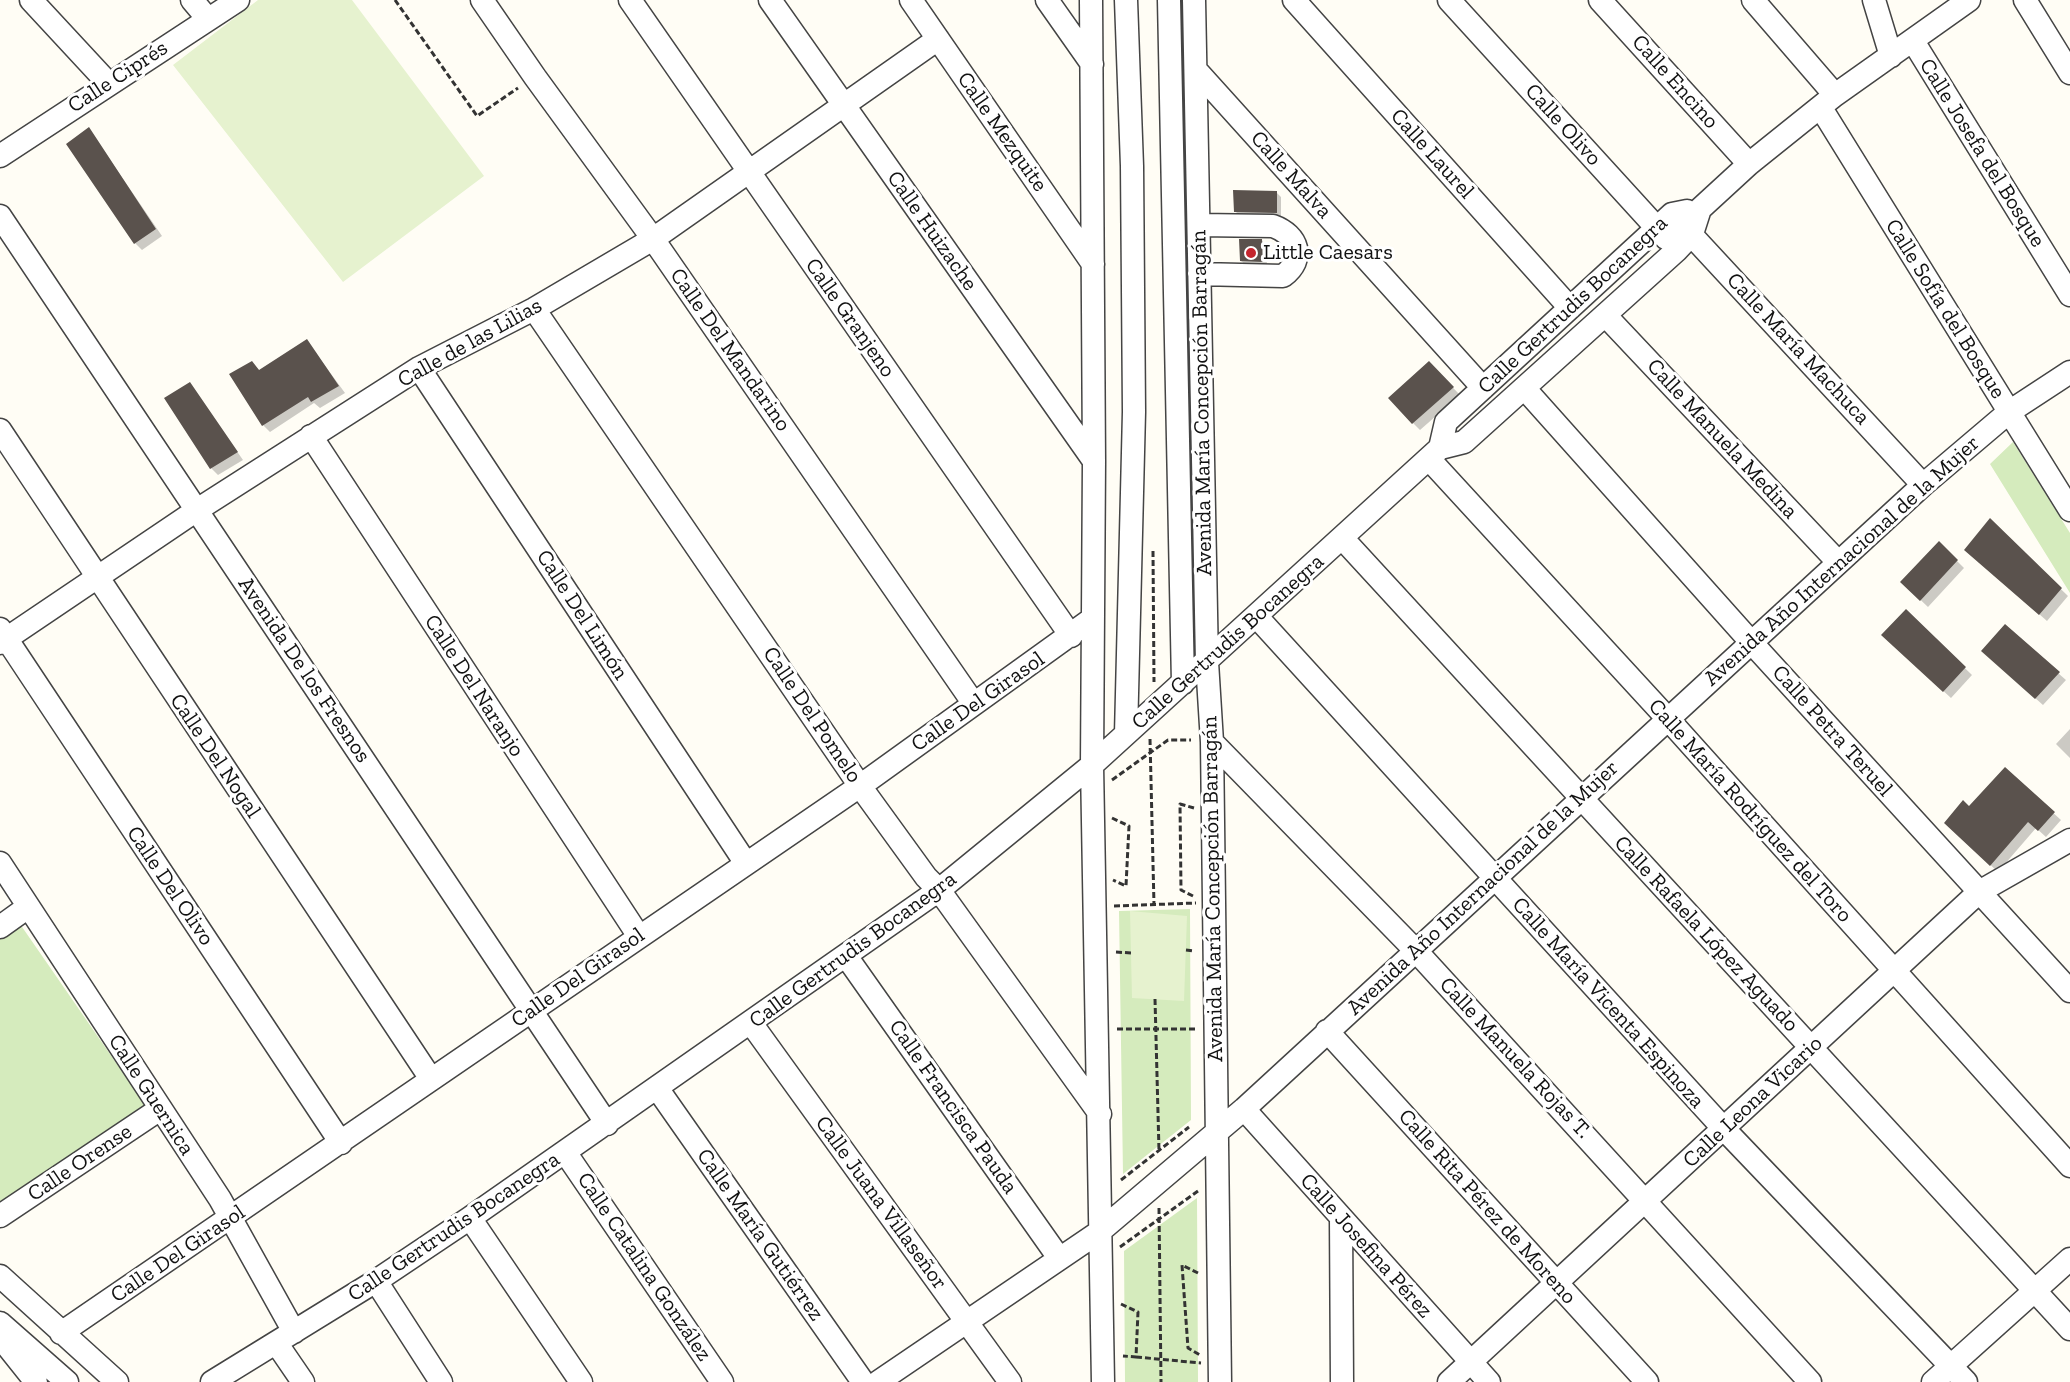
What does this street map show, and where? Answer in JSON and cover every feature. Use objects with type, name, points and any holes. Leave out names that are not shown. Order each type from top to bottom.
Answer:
[{"type":"street","points":[[31,0],[108,83]]},
{"type":"street","points":[[192,0],[208,19]]},
{"type":"street","name":"Calle Ciprés","points":[[0,156],[108,83],[238,0]]},
{"type":"street","name":"Calle Del Mandarino","points":[[482,0],[535,77],[653,238],[974,704]]},
{"type":"street","name":"Calle Granjeno","points":[[630,0],[1071,636]]},
{"type":"street","name":"Calle Huizache","points":[[770,0],[1094,461]]},
{"type":"street","name":"Calle Mezquite","points":[[911,0],[1093,264]]},
{"type":"street","points":[[1047,0],[1092,64]]},
{"type":"street","points":[[1091,0],[1094,461],[1092,765],[1103,1382]]},
{"type":"street","points":[[1126,0],[1132,166],[1134,400],[1126,734]]},
{"type":"street","name":"Avenida María Concepción Barragán","points":[[1169,0],[1182,683]]},
{"type":"street","name":"Avenida María Concepción Barragán","points":[[1194,0],[1207,662],[1202,747],[1217,1131],[1211,1377]]},
{"type":"street","name":"Calle Laurel","points":[[1294,0],[1570,308]]},
{"type":"street","name":"Calle Olivo","points":[[1449,0],[1664,221]]},
{"type":"street","name":"Calle Encino","points":[[1600,0],[1749,164]]},
{"type":"street","name":"Calle Sofía del Bosque","points":[[1753,0],[1828,101],[2008,412],[2070,510]]},
{"type":"street","points":[[1874,0],[1891,56]]},
{"type":"street","name":"Calle Gertrudis Bocanegra","points":[[212,1382],[376,1281],[470,1218],[939,890],[1092,765],[1343,539],[1434,453],[1464,442],[1606,316],[1684,242],[1700,209],[1749,164],[1828,101],[1969,0]]},
{"type":"street","points":[[2025,0],[2070,73]]},
{"type":"street","name":"Calle de las Lilias","points":[[2,637],[96,579],[197,510],[419,369],[534,309],[653,238],[938,39]]},
{"type":"street","name":"Calle Josefa del Bosque","points":[[1913,41],[2070,295]]},
{"type":"street","name":"Calle Malva","points":[[1196,70],[1483,388]]},
{"type":"street","name":"Calle Gertrudis Bocanegra","points":[[1434,453],[1446,422],[1664,221],[1700,209]]},
{"type":"street","name":"Avenida De los Fresnos","points":[[0,216],[607,1124]]},
{"type":"street","name":"Calle María Machuca","points":[[1664,221],[1923,485]]},
{"type":"street","points":[[1199,225],[1273,226],[1283,229],[1293,240],[1297,252],[1296,263],[1283,276],[1199,274]]},
{"type":"street","name":"Calle Del Pomelo","points":[[534,309],[860,786],[926,877],[939,890],[1100,1114]]},
{"type":"street","name":"Calle Manuela Medina","points":[[1606,316],[1838,562]]},
{"type":"street","name":"Calle Del Limón","points":[[419,369],[745,862]]},
{"type":"street","name":"Avenida Año Internacional de la Mujer","points":[[878,1382],[1099,1232],[1244,1109],[1923,485],[2008,412],[2070,372]]},
{"type":"street","name":"Calle Petra Teruel","points":[[1524,389],[1751,642],[2070,991]]},
{"type":"street","name":"Calle Del Nogal","points":[[0,430],[96,579],[431,1079]]},
{"type":"street","name":"Calle Del Naranjo","points":[[311,436],[638,935]]},
{"type":"street","name":"Calle María Rodríguez del Toro","points":[[1434,453],[1668,719],[2070,1166]]},
{"type":"street","name":"Calle Rafaela López Aguado","points":[[1343,539],[2070,1329]]},
{"type":"street","name":"Calle María Vicenta Espinoza","points":[[1257,617],[1724,1129],[1959,1374]]},
{"type":"street","name":"Calle Del Girasol","points":[[61,1333],[531,1012],[638,935],[860,786],[1092,619]]},
{"type":"street","name":"Calle Del Olivo","points":[[2,637],[341,1143]]},
{"type":"street","name":"Calle Manuela Rojas T.","points":[[1202,747],[1417,952],[1810,1382]]},
{"type":"street","name":"Calle Leona Vicario","points":[[1449,1382],[1980,892],[2070,840]]},
{"type":"street","name":"Calle Guernica","points":[[0,862],[231,1217],[286,1338],[303,1382]]},
{"type":"street","points":[[0,927],[28,908]]},
{"type":"street","name":"Calle Francisca Pauda","points":[[846,956],[1059,1258]]},
{"type":"street","name":"Calle Juana Villaseñor","points":[[751,1023],[1010,1382]]},
{"type":"street","name":"Calle Rita Pérez de Moreno","points":[[1327,1031],[1647,1382]]},
{"type":"street","name":"Calle María Gutiérrez","points":[[657,1088],[863,1382]]},
{"type":"street","name":"Calle Orense","points":[[0,1216],[160,1109]]},
{"type":"street","name":"Calle Josefina Pérez","points":[[1244,1109],[1489,1382]]},
{"type":"street","name":"Calle Catalina González","points":[[565,1152],[722,1382]]},
{"type":"street","points":[[470,1218],[581,1382]]},
{"type":"street","points":[[1341,1218],[1342,1382]]},
{"type":"street","points":[[1933,1382],[1959,1374],[2035,1291],[2070,1259]]},
{"type":"street","points":[[0,1276],[117,1382]]},
{"type":"street","points":[[376,1281],[441,1382]]},
{"type":"street","points":[[0,1323],[67,1382]]},
{"type":"street","points":[[0,1337],[36,1382]]},
{"type":"path","points":[[395,0],[477,116],[535,77]]},
{"type":"path","points":[[1154,905],[1149,753],[1155,667]]},
{"type":"path","points":[[1111,789],[1112,780],[1168,740],[1191,740],[1202,747]]},
{"type":"path","points":[[1114,906],[1196,904],[1197,898],[1181,890],[1180,804],[1195,808],[1194,797]]},
{"type":"path","points":[[1111,808],[1110,818],[1129,826],[1126,886],[1113,880],[1113,888]]},
{"type":"path","points":[[1113,897],[1114,918]]},
{"type":"path","points":[[1114,941],[1115,963]]},
{"type":"path","points":[[1186,950],[1196,951],[1196,962]]},
{"type":"path","points":[[1114,952],[1131,952]]},
{"type":"path","points":[[1155,999],[1161,1382]]},
{"type":"path","points":[[1116,1018],[1116,1029],[1196,1029],[1196,1018]]},
{"type":"path","points":[[1118,1170],[1118,1182],[1196,1121]]},
{"type":"path","points":[[1119,1248],[1200,1190],[1200,1201]]},
{"type":"path","points":[[1202,1265],[1202,1276],[1182,1265],[1188,1348],[1202,1356],[1203,1363],[1211,1377]]},
{"type":"path","points":[[1120,1293],[1120,1304],[1138,1312],[1136,1357]]},
{"type":"path","points":[[1119,1364],[1119,1355],[1203,1363]]},
{"type":"green space","points":[[258,0],[352,0],[484,176],[343,282],[173,65]]},
{"type":"green space","points":[[2013,442],[2070,533],[2070,593],[1990,464]]},
{"type":"green space","points":[[1190,909],[1191,1120],[1123,1174],[1119,911]]},
{"type":"green space","points":[[1130,911],[1187,916],[1184,1001],[1132,998]]},
{"type":"green space","points":[[20,924],[148,1109],[0,1211],[0,939]]},
{"type":"green space","points":[[1197,1198],[1198,1382],[1125,1382],[1124,1251]]},
{"type":"building","points":[[89,127],[156,229],[134,244],[66,144]]},
{"type":"building","points":[[1233,190],[1277,191],[1277,213],[1234,212]]},
{"type":"building","points":[[1239,239],[1262,239],[1263,262],[1240,261]]},
{"type":"building","points":[[307,339],[339,386],[311,402],[308,397],[262,426],[229,374],[252,361],[259,370]]},
{"type":"building","points":[[1429,361],[1454,387],[1412,424],[1388,398]]},
{"type":"building","points":[[190,382],[238,452],[210,469],[164,398]]},
{"type":"building","points":[[1990,518],[2062,588],[2039,615],[1964,550]]},
{"type":"building","points":[[1939,541],[1958,560],[1920,601],[1900,582]]},
{"type":"building","points":[[1906,609],[1966,667],[1943,692],[1881,635]]},
{"type":"building","points":[[2005,624],[2060,672],[2035,699],[1981,651]]},
{"type":"building","points":[[2005,767],[2055,812],[2038,831],[2028,822],[1990,866],[1944,823],[1963,800],[1969,806]]},
{"type":"place","name":"Little Caesars","points":[[1251,253]]}]
